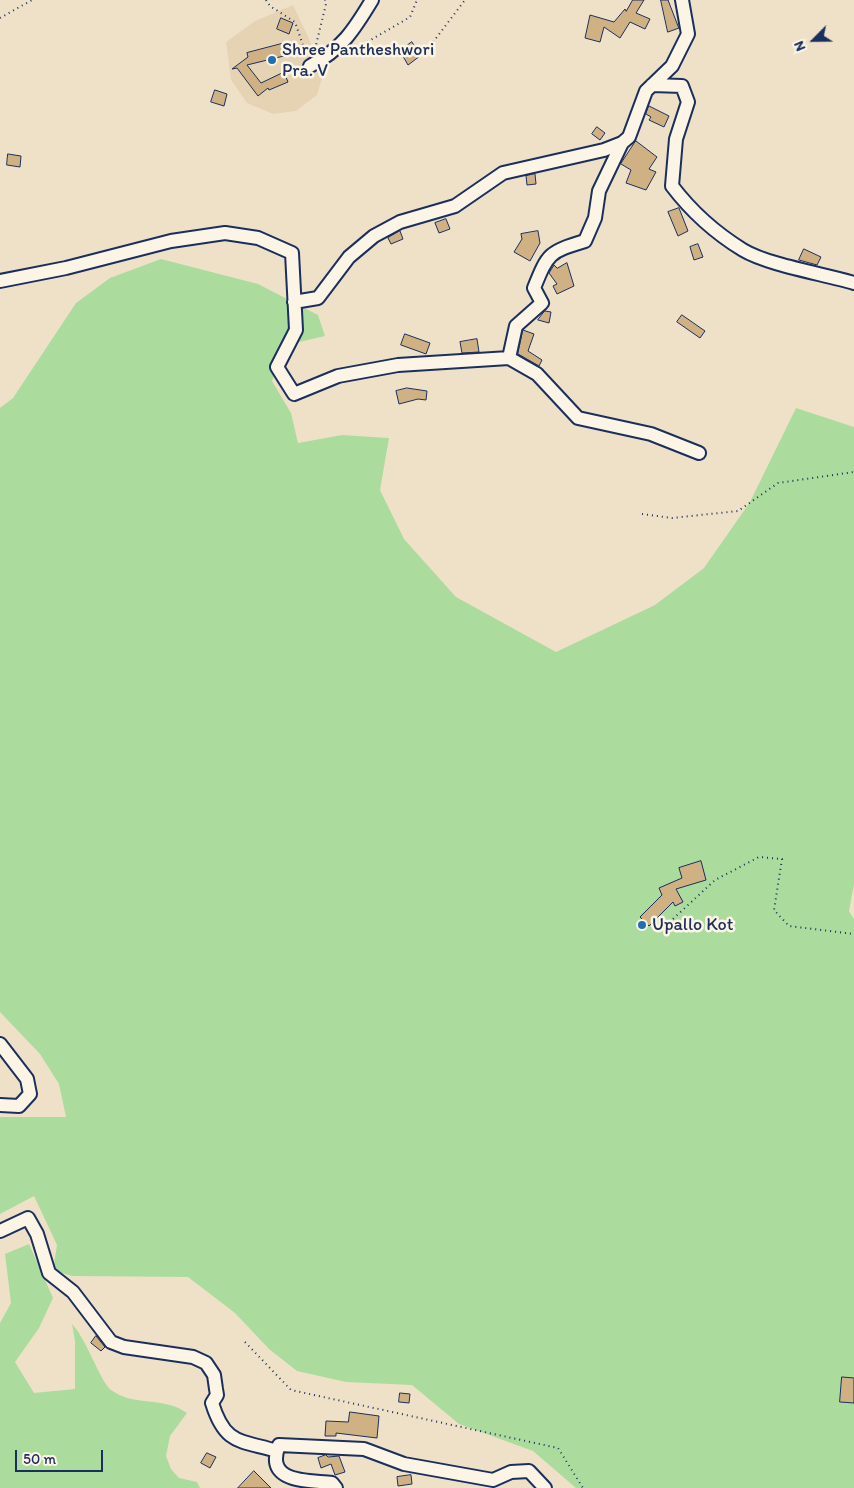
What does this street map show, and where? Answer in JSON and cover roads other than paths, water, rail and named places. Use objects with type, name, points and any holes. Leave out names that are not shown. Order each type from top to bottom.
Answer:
[{"type":"street","points":[[310,66],[330,55],[353,32],[372,0]]},
{"type":"street","points":[[294,302],[318,298],[349,258],[374,236],[400,222],[455,206],[503,173],[604,150],[622,143],[629,137],[646,91],[672,66],[688,34],[682,0]]},
{"type":"street","points":[[652,85],[682,86],[688,102],[676,139],[672,186],[687,206],[744,250],[854,283]]},
{"type":"street","points":[[509,358],[516,326],[542,303],[534,288],[542,266],[556,250],[585,242],[595,218],[599,191],[622,143]]},
{"type":"street","points":[[0,281],[66,268],[171,241],[225,233],[258,238],[292,253],[296,330],[277,367],[294,394],[338,376],[398,365],[509,358],[537,374],[578,418],[651,434],[699,452]]},
{"type":"street","points":[[0,1044],[28,1079],[30,1094],[19,1106],[0,1105]]},
{"type":"street","points":[[0,1231],[28,1218],[37,1234],[49,1273],[73,1292],[111,1342],[124,1347],[193,1357],[206,1363],[214,1375],[217,1395],[212,1403],[217,1420],[224,1430],[237,1441],[277,1451]]},
{"type":"street","points":[[336,1488],[332,1483],[294,1480],[285,1476],[278,1465],[277,1451],[281,1444],[364,1449],[404,1464],[493,1480],[511,1472],[529,1471],[546,1488]]},
{"type":"place","name":"Shree Pantheshwori Pra. V","points":[[272,60]]},
{"type":"place","name":"Upallo Kot","points":[[642,925]]}]
